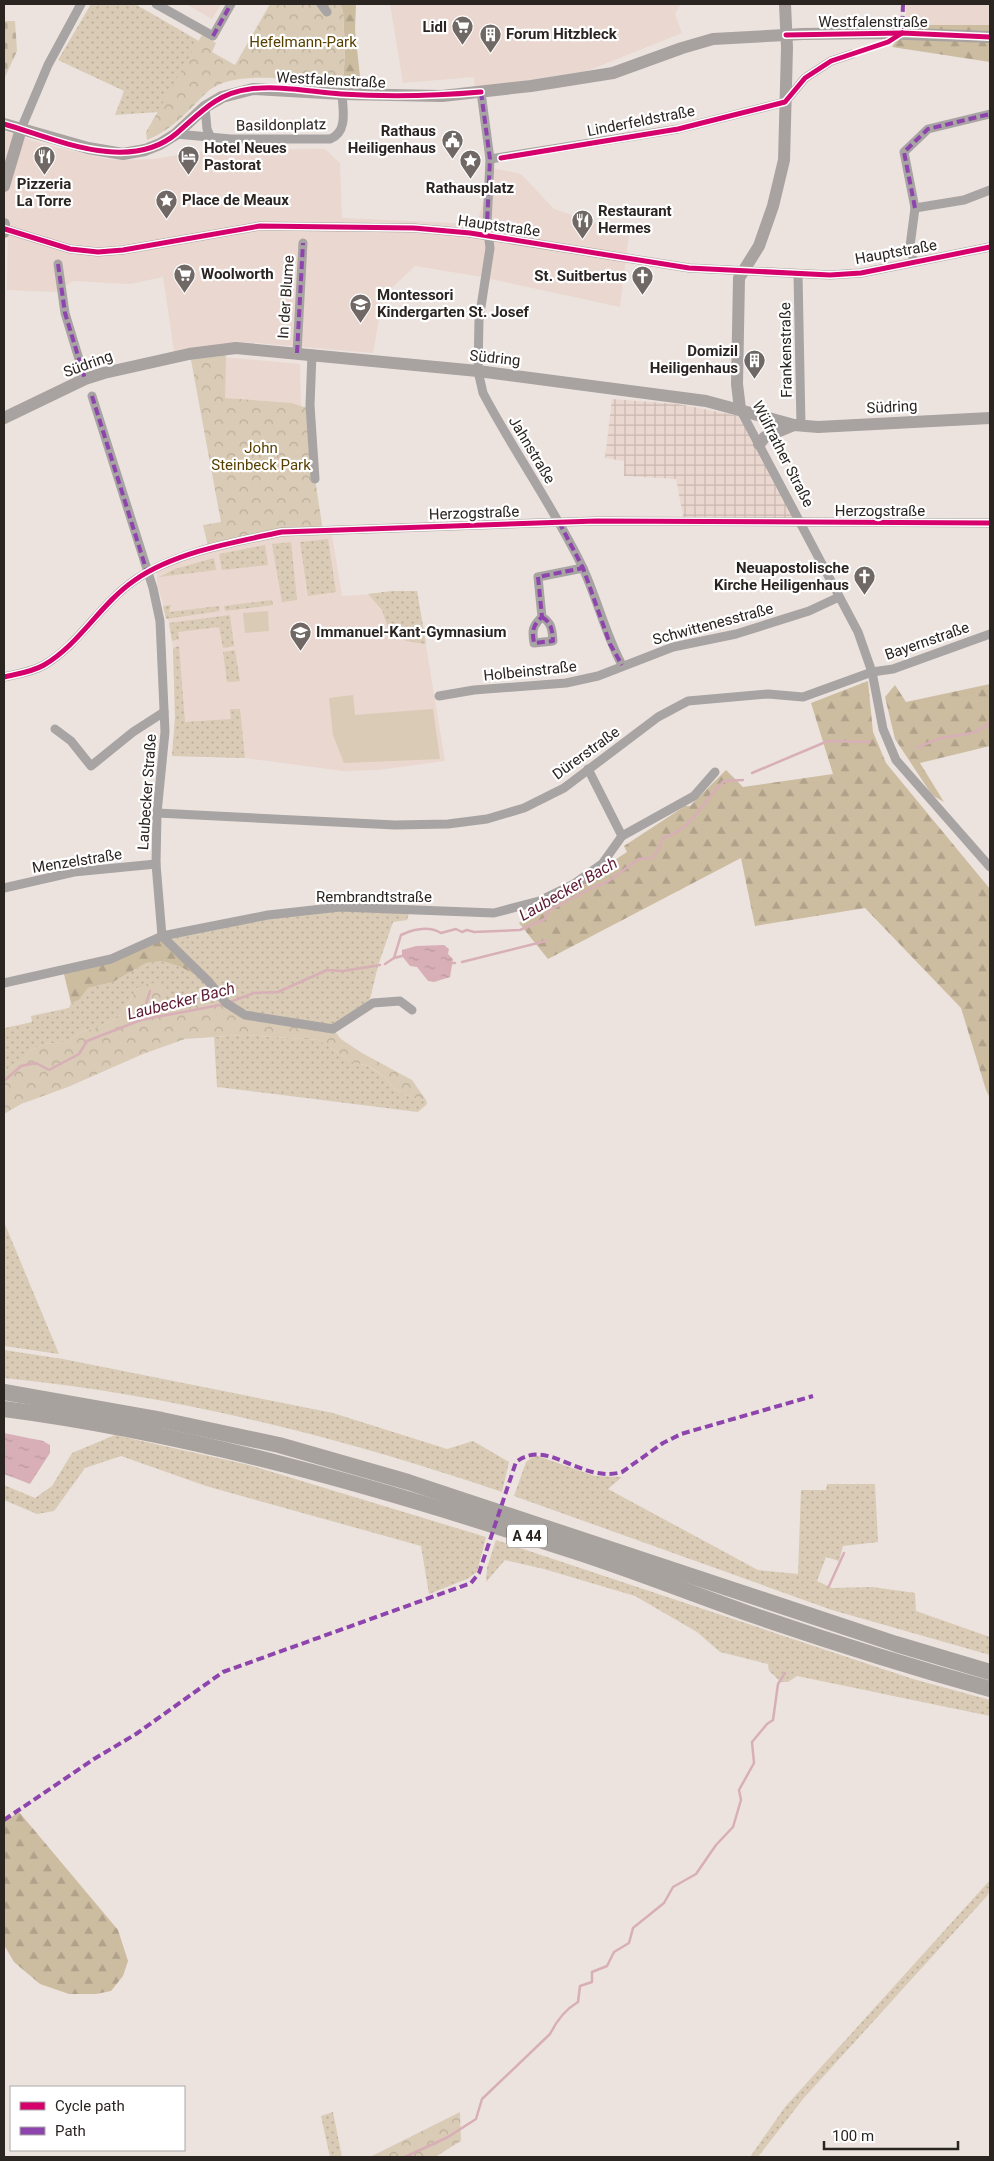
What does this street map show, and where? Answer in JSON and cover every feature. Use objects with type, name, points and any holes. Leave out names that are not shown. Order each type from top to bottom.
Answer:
[{"type":"highway","name":"A 44","points":[[4,1392],[172,1422],[278,1445],[371,1471],[506,1512],[896,1644],[990,1672]]},
{"type":"highway","name":"A 44","points":[[4,1409],[55,1416],[166,1437],[275,1462],[404,1498],[565,1548],[743,1612],[887,1660],[990,1689]]},
{"type":"street","points":[[4,186],[21,129],[48,64],[81,4]]},
{"type":"street","points":[[156,4],[212,36],[231,4]]},
{"type":"street","points":[[321,4],[327,12]]},
{"type":"street","points":[[742,271],[759,246],[779,184],[786,141],[785,4]]},
{"type":"street","name":"Westfalenstraße","points":[[4,124],[88,148],[124,154],[145,150],[176,134],[205,107],[222,97],[253,88],[342,94],[423,96],[481,92],[613,73],[713,39],[786,35],[895,33],[990,37]]},
{"type":"street","points":[[785,102],[805,78],[830,61],[852,54]]},
{"type":"street","name":"Jahnstraße","points":[[481,92],[490,159],[487,225],[490,248],[479,320],[478,371],[482,393],[559,522],[583,568],[610,644],[622,665]]},
{"type":"street","name":"Basildonplatz","points":[[176,134],[211,138],[330,139],[336,136],[343,127],[342,94]]},
{"type":"street","name":"Linderfeldstraße","points":[[490,159],[678,129],[785,102]]},
{"type":"street","points":[[205,107],[207,129],[211,138]]},
{"type":"street","points":[[914,262],[910,246],[915,208],[904,152],[928,130],[990,114]]},
{"type":"street","points":[[915,208],[964,200],[990,190]]},
{"type":"street","name":"Hauptstraße","points":[[4,228],[70,249],[98,252],[123,250],[222,231],[273,225],[414,228],[489,236],[655,263],[798,274],[861,273],[990,247]]},
{"type":"street","name":"In der Blume","points":[[296,353],[303,243]]},
{"type":"street","points":[[58,264],[65,313],[86,379]]},
{"type":"street","name":"Wülfrather Straße","points":[[742,271],[738,285],[737,384],[740,409],[858,632],[872,672],[878,714],[896,760],[990,867]]},
{"type":"street","name":"Frankenstraße","points":[[798,274],[798,425]]},
{"type":"street","name":"Südring","points":[[4,418],[86,379],[152,361],[203,351],[236,348],[478,371],[706,401],[798,425],[818,427],[990,418]]},
{"type":"street","points":[[312,354],[310,406],[315,479]]},
{"type":"street","name":"Laubecker Straße","points":[[92,396],[157,605],[160,621],[165,732],[157,813],[156,864],[162,936]]},
{"type":"street","points":[[758,444],[771,434],[798,425]]},
{"type":"street","name":"Herzogstraße","points":[[4,677],[43,665],[76,641],[85,627],[122,591],[147,572],[165,564],[209,550],[282,532],[559,522],[990,523]]},
{"type":"street","points":[[542,617],[538,577],[583,568]]},
{"type":"street","name":"Schwittenesstraße","points":[[622,665],[673,647],[736,634],[810,611],[839,597]]},
{"type":"street","name":"Bayernstraße","points":[[872,672],[893,669],[990,634]]},
{"type":"street","name":"Holbeinstraße","points":[[439,696],[474,690],[566,684],[598,676],[622,665]]},
{"type":"street","name":"Dürerstraße","points":[[157,813],[395,825],[448,824],[487,819],[524,808],[564,788],[658,717],[688,701],[768,694],[802,697],[872,672]]},
{"type":"street","points":[[55,729],[71,741],[91,766],[133,732],[164,712]]},
{"type":"street","points":[[588,769],[622,836],[694,796],[714,772]]},
{"type":"street","name":"Rembrandtstraße","points":[[4,983],[111,959],[162,936],[268,915],[340,908],[494,913],[539,902],[574,884],[602,864],[622,836]]},
{"type":"street","name":"Menzelstraße","points":[[4,888],[74,872],[156,864]]},
{"type":"street","points":[[162,936],[226,1003],[245,1015],[333,1029],[372,1003],[400,1001],[412,1010]]},
{"type":"shaded area","points":[[186,4],[221,4],[212,19]]},
{"type":"shaded area","points":[[390,4],[681,4],[675,14],[682,33],[587,71],[475,88],[474,77],[403,83]]},
{"type":"shaded area","points":[[906,4],[990,4],[990,25],[906,25]]},
{"type":"shaded area","points":[[4,131],[47,145],[107,159],[121,160],[154,159],[209,150],[325,149],[340,163],[342,218],[477,224],[492,168],[521,174],[554,209],[629,234],[620,307],[482,277],[415,266],[383,296],[373,353],[245,342],[174,351],[163,277],[130,284],[73,281],[56,292],[7,290],[8,224],[4,223]]},
{"type":"shaded area","points":[[222,357],[300,364],[301,409],[221,399]]},
{"type":"shaded area","points":[[612,399],[678,404],[744,417],[800,523],[684,521],[676,479],[624,476],[624,461],[605,458]]},
{"type":"shaded area","name":"Immanuel-Kant-Gymnasium","points":[[323,531],[332,535],[342,596],[417,591],[445,761],[378,770],[343,771],[245,758],[172,756],[175,718],[173,648],[169,623],[157,584],[157,567],[246,540]]},
{"type":"green space","points":[[91,4],[135,4],[199,41],[158,112],[115,115],[124,91],[58,60]]},
{"type":"green space","name":"Hefelmann-Park","points":[[270,4],[340,4],[343,11],[345,51],[343,86],[292,79],[252,78],[234,80],[218,85],[206,93],[172,126],[147,140],[146,132],[202,35],[216,43],[212,52],[235,65]]},
{"type":"green space","points":[[340,4],[356,4],[355,30],[361,86],[343,86],[345,51],[343,11]]},
{"type":"green space","points":[[4,21],[15,21],[17,51],[4,79]]},
{"type":"green space","points":[[906,25],[990,25],[990,62],[892,47]]},
{"type":"green space","name":"John Steinbeck Park","points":[[226,355],[225,398],[291,403],[304,407],[310,405],[315,479],[323,531],[282,532],[209,550],[203,525],[221,522],[191,360]]},
{"type":"green space","points":[[328,539],[336,592],[308,596],[300,542]]},
{"type":"green space","points":[[291,542],[297,600],[282,602],[272,544]]},
{"type":"green space","points":[[265,545],[268,565],[222,570],[219,554]]},
{"type":"green space","points":[[214,558],[216,570],[159,577],[175,569]]},
{"type":"green space","points":[[392,591],[417,591],[426,644],[406,641],[394,635],[388,628],[382,610],[368,594]]},
{"type":"green space","points":[[272,600],[273,605],[225,611],[224,606]]},
{"type":"green space","points":[[171,605],[169,612],[219,606],[220,611],[166,619],[163,606]]},
{"type":"green space","points":[[268,611],[269,631],[245,633],[243,613]]},
{"type":"green space","points":[[230,615],[234,646],[223,648],[219,627],[178,632],[179,639],[172,641],[169,623]]},
{"type":"green space","points":[[179,646],[185,722],[231,719],[230,709],[240,709],[245,758],[172,756],[175,718],[173,648]]},
{"type":"green space","points":[[235,650],[240,681],[227,682],[223,652]]},
{"type":"green space","points":[[868,681],[873,732],[886,763],[990,889],[990,1098],[961,1008],[865,908],[755,926],[741,858],[548,959],[519,923],[627,852],[624,846],[685,806],[690,806],[726,770],[743,787],[833,774],[811,703]]},
{"type":"green space","points":[[990,684],[990,746],[920,763],[944,802],[932,795],[895,739],[885,697],[895,685],[906,702]]},
{"type":"green space","points":[[353,695],[355,715],[433,709],[440,759],[344,763],[333,735],[329,698]]},
{"type":"green space","points":[[340,908],[410,910],[407,920],[393,922],[378,966],[370,999],[333,1029],[268,1018],[226,1003],[166,1003],[139,986],[118,1018],[96,1028],[81,1032],[67,1042],[44,1044],[30,1051],[21,1062],[4,1071],[5,1028],[32,1022],[31,1016],[69,1008],[71,1003],[79,1000],[88,988],[113,982],[146,963],[162,961],[181,967],[206,980],[162,936]]},
{"type":"green space","points":[[162,936],[209,982],[181,967],[162,961],[146,963],[113,982],[88,988],[79,1000],[71,1003],[63,970],[111,959]]},
{"type":"green space","points":[[150,983],[162,984],[166,1003],[226,1003],[245,1015],[333,1029],[341,1039],[362,1053],[412,1080],[426,1100],[412,1098],[395,1089],[385,1077],[369,1066],[352,1062],[319,1040],[244,1035],[185,1039],[143,1054],[68,1087],[21,1104],[4,1114],[4,1071],[21,1062],[30,1051],[44,1044],[67,1042],[81,1032],[96,1028],[118,1018],[139,986]]},
{"type":"green space","points":[[244,1035],[319,1040],[352,1062],[368,1066],[385,1077],[395,1089],[412,1098],[426,1100],[427,1104],[418,1112],[217,1087],[214,1037]]},
{"type":"green space","points":[[4,1222],[59,1354],[4,1346]]},
{"type":"green space","points":[[4,1350],[63,1359],[333,1413],[447,1449],[473,1441],[509,1462],[502,1492],[380,1453],[256,1421],[131,1395],[4,1378]]},
{"type":"green space","points":[[115,1435],[249,1465],[486,1537],[477,1572],[467,1579],[429,1594],[421,1546],[206,1486],[121,1456],[85,1468],[54,1511],[37,1514],[4,1500],[4,1485],[35,1498],[52,1486],[72,1453]]},
{"type":"green space","points":[[535,1455],[595,1476],[622,1477],[608,1489],[758,1570],[798,1574],[801,1490],[826,1490],[827,1484],[875,1484],[878,1542],[843,1546],[839,1561],[826,1557],[817,1581],[832,1588],[872,1587],[915,1593],[916,1611],[990,1637],[990,1655],[832,1610],[514,1496],[526,1462]]},
{"type":"green space","points":[[496,1540],[913,1679],[990,1700],[990,1716],[797,1676],[788,1682],[781,1682],[769,1671],[768,1664],[720,1652],[697,1632],[635,1596],[544,1569],[505,1560],[486,1582],[487,1568]]},
{"type":"green space","points":[[19,1812],[118,1930],[128,1961],[123,1976],[111,1991],[96,1994],[69,1994],[40,1984],[14,1962],[4,1945],[4,1822]]},
{"type":"green space","points":[[990,1880],[990,1891],[987,1896],[803,2099],[758,2157],[750,2157],[785,2107]]},
{"type":"green space","points":[[333,2112],[342,2157],[330,2157],[321,2116]]},
{"type":"green space","points":[[460,2112],[461,2141],[435,2157],[370,2157]]},
{"type":"water","points":[[444,945],[449,949],[448,954],[453,959],[450,977],[434,982],[428,981],[417,967],[410,966],[402,956],[402,950],[416,946]]},
{"type":"water","points":[[4,1433],[43,1441],[50,1445],[50,1453],[30,1484],[4,1474]]},
{"type":"waterway","name":"Laubecker Bach","points":[[916,748],[942,738],[974,732],[985,727],[990,722]]},
{"type":"waterway","name":"Laubecker Bach","points":[[752,773],[828,741],[870,742]]},
{"type":"waterway","name":"Laubecker Bach","points":[[385,964],[394,958],[401,935],[411,931],[426,929],[441,933],[456,929],[462,932],[467,930],[474,932],[520,930],[545,919],[548,911],[607,882],[639,859],[652,858],[659,849],[662,838],[681,829],[689,822],[724,781],[743,780]]},
{"type":"waterway","points":[[462,962],[546,941]]},
{"type":"waterway","name":"Laubecker Bach","points":[[394,958],[402,956]]},
{"type":"waterway","name":"Laubecker Bach","points":[[230,1002],[254,993],[278,992],[327,970],[343,971],[380,965]]},
{"type":"waterway","points":[[141,1020],[150,991]]},
{"type":"waterway","name":"Laubecker Bach","points":[[4,1081],[21,1066],[36,1063],[49,1070],[79,1054],[87,1041],[141,1020],[225,1004]]},
{"type":"waterway","points":[[829,1586],[844,1553]]},
{"type":"waterway","points":[[405,2157],[448,2137],[476,2119],[482,2099],[550,2034],[562,2016],[578,2002],[580,1986],[592,1982],[592,1972],[607,1966],[614,1952],[629,1943],[633,1928],[664,1903],[673,1887],[696,1874],[716,1845],[733,1827],[741,1800],[739,1790],[754,1763],[752,1742],[767,1724],[773,1720],[778,1684],[785,1673]]},
{"type":"marked path","points":[[213,36],[231,4]]},
{"type":"marked path","points":[[900,35],[902,33],[903,4]]},
{"type":"marked path","points":[[481,92],[490,159],[487,225],[489,236]]},
{"type":"marked path","points":[[915,208],[904,152],[928,129],[990,114]]},
{"type":"marked path","points":[[297,353],[303,243]]},
{"type":"marked path","points":[[58,264],[65,313],[85,379]]},
{"type":"marked path","points":[[92,396],[147,572]]},
{"type":"marked path","points":[[559,522],[583,568],[610,644],[622,665]]},
{"type":"marked path","points":[[542,617],[550,624],[553,641],[534,643],[534,629],[536,623],[542,617],[538,577],[583,568]]},
{"type":"marked path","points":[[4,1820],[94,1759],[136,1734],[223,1672],[471,1583],[479,1573],[516,1462],[528,1456],[540,1455],[553,1457],[593,1472],[607,1474],[622,1472],[663,1443],[681,1434],[813,1396]]},
{"type":"cycle path","points":[[786,35],[902,33],[990,37]]},
{"type":"cycle path","points":[[501,158],[678,129],[785,102],[805,78],[831,61],[888,42],[902,33]]},
{"type":"cycle path","points":[[4,124],[92,150],[137,151],[158,145],[177,133],[210,105],[238,91],[284,88],[376,96],[481,92]]},
{"type":"cycle path","points":[[5,229],[70,249],[98,252],[123,250],[260,226],[414,228],[470,233],[689,268],[830,275],[861,273],[990,247]]},
{"type":"cycle path","points":[[4,677],[35,669],[57,656],[111,600],[135,580],[151,570],[206,549],[282,532],[596,521],[990,523]]},
{"type":"place","name":"Lidl","points":[[463,46]]},
{"type":"place","name":"Forum Hitzbleck","points":[[490,53]]},
{"type":"place","name":"Rathaus Heiligenhaus","points":[[452,159]]},
{"type":"place","name":"Pizzeria La Torre","points":[[44,175]]},
{"type":"place","name":"Hotel Neues Pastorat","points":[[188,176]]},
{"type":"place","name":"Rathausplatz","points":[[470,179]]},
{"type":"place","name":"Place de Meaux","points":[[166,219]]},
{"type":"place","name":"Restaurant Hermes","points":[[582,239]]},
{"type":"place","name":"Woolworth","points":[[185,293]]},
{"type":"place","name":"St. Suitbertus","points":[[643,295]]},
{"type":"place","name":"Montessori Kindergarten St. Josef","points":[[361,323]]},
{"type":"place","name":"Domizil Heiligenhaus","points":[[754,379]]},
{"type":"place","name":"Neuapostolische Kirche Heiligenhaus","points":[[865,596]]},
{"type":"place","name":"Immanuel-Kant-Gymnasium","points":[[300,651]]}]
